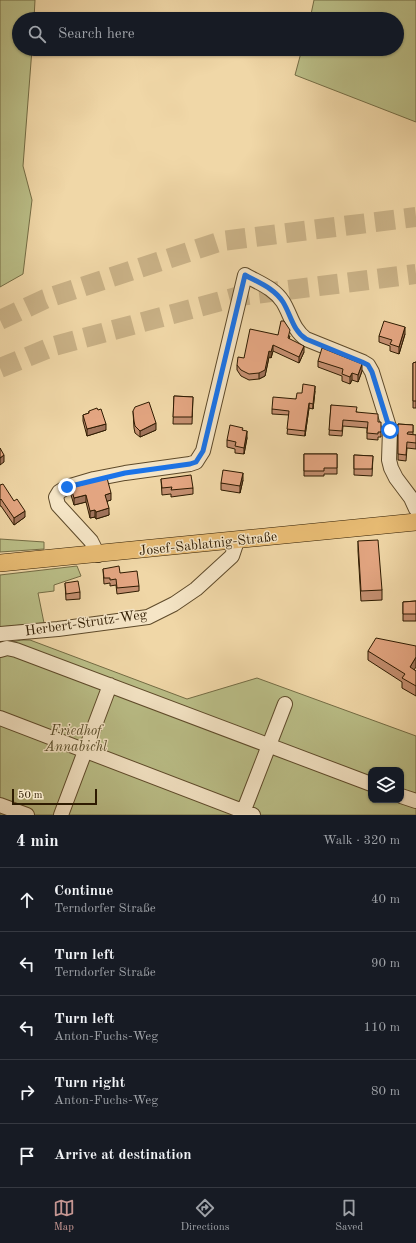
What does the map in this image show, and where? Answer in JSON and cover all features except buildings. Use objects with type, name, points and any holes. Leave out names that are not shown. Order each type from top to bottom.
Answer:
[{"type":"main road","name":"Josef-Sablatnig-Straße","points":[[0,563],[98,555],[416,522]]},
{"type":"street","points":[[98,555],[91,541],[58,505],[56,497],[59,492],[67,487],[87,481],[125,473],[196,462],[203,451],[245,275],[268,287],[274,292],[282,302],[300,335],[306,339],[368,365],[372,372],[390,430],[389,460],[391,468],[396,478],[411,498],[416,509]]},
{"type":"street","name":"Herbert-Strutz-Weg","points":[[0,634],[58,629],[148,617],[174,604],[196,589],[232,556],[237,541]]},
{"type":"street","points":[[0,650],[7,648],[16,650],[368,783]]},
{"type":"street","points":[[61,815],[110,685]]},
{"type":"street","points":[[0,718],[246,814],[269,746],[286,704]]},
{"type":"street","points":[[404,797],[416,801]]},
{"type":"street","points":[[0,805],[27,815]]},
{"type":"green space","points":[[0,0],[35,0],[34,12],[12,12],[12,56],[31,56],[23,166],[32,200],[23,274],[0,287]]},
{"type":"green space","points":[[314,0],[416,0],[416,122],[295,75],[300,56],[404,56],[404,12],[311,12]]},
{"type":"green space","points":[[0,539],[44,542],[44,549],[0,552]]},
{"type":"green space","points":[[77,566],[81,576],[54,585],[54,591],[38,593],[44,623],[0,627],[0,575]]},
{"type":"green space","name":"Friedhof Annabichl","points":[[21,640],[30,640],[187,699],[257,678],[416,736],[416,815],[0,815],[0,645]]},
{"type":"tunnel","points":[[0,320],[45,299],[222,241],[416,217]]},
{"type":"tunnel","points":[[0,368],[54,346],[240,296],[416,274]]},
{"type":"route","points":[[67,487],[125,473],[196,462],[203,451],[245,275],[268,287],[274,292],[282,302],[300,335],[306,339],[368,365],[372,372],[390,430]]}]
